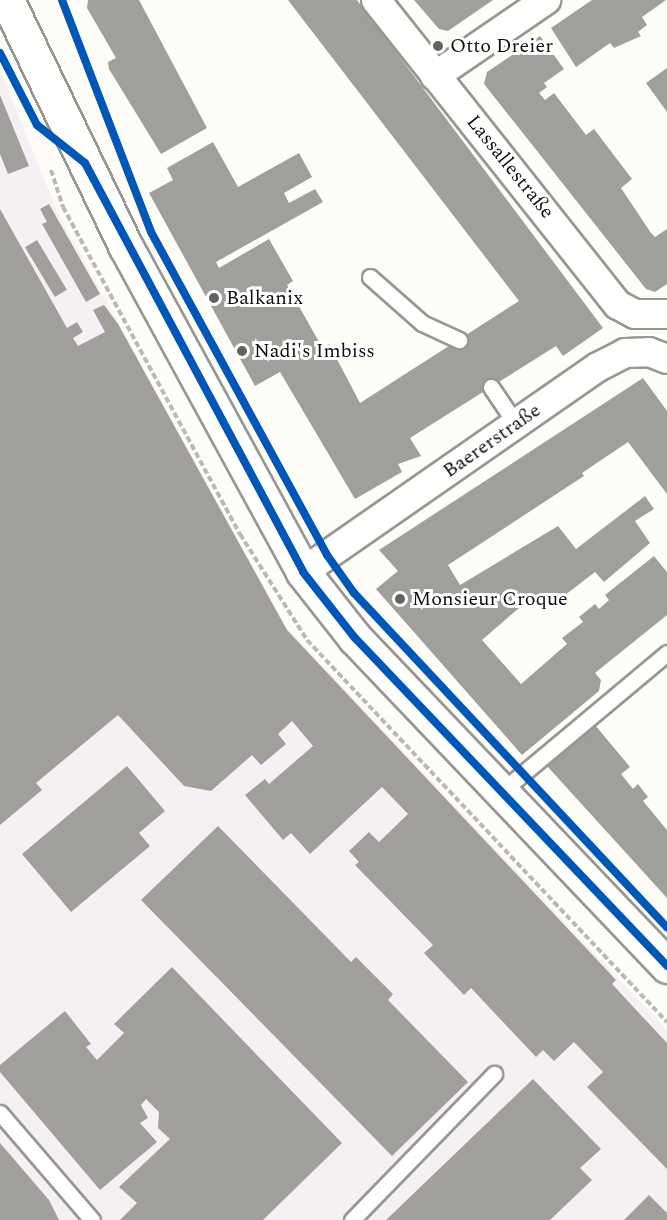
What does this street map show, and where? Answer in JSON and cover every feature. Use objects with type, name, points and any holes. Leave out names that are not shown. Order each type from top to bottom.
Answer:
[{"type":"street","points":[[8,0],[126,247],[303,572],[355,638],[667,966]]},
{"type":"street","points":[[25,0],[48,81]]},
{"type":"street","name":"Lassallestraße","points":[[376,0],[618,305],[661,316]]},
{"type":"street","points":[[435,75],[546,0]]},
{"type":"street","name":"Baererstraße","points":[[303,572],[598,367],[625,353],[658,355],[661,316]]},
{"type":"lane","points":[[370,277],[422,323],[459,340]]},
{"type":"lane","points":[[490,387],[516,424]]},
{"type":"lane","points":[[502,791],[667,653]]},
{"type":"lane","points":[[352,1220],[494,1074]]},
{"type":"lane","points":[[0,1113],[92,1220]]},
{"type":"shaded area","points":[[0,70],[57,211],[286,627],[667,1030],[667,1220],[0,1220]]},
{"type":"building","points":[[88,0],[139,0],[207,128],[161,154],[109,69],[108,62],[116,58],[87,8]]},
{"type":"building","points":[[288,0],[357,0],[603,328],[563,356],[556,346],[410,438],[421,456],[398,464],[402,472],[355,499],[280,372],[255,386],[149,193],[173,180],[167,168],[213,142],[238,187],[299,153],[312,177],[284,193],[289,203],[315,189],[323,202],[216,262],[219,268],[269,239],[293,281],[287,285],[323,349],[329,344],[360,403],[519,301]]},
{"type":"building","points":[[414,0],[493,0],[448,31],[439,29]]},
{"type":"building","points":[[592,0],[666,0],[642,17],[647,25],[638,32],[641,36],[614,48],[610,43],[576,67],[551,28]]},
{"type":"building","points":[[540,36],[564,69],[544,83],[547,87],[539,93],[545,100],[554,93],[586,135],[594,129],[632,179],[621,188],[651,233],[655,237],[667,229],[667,284],[655,292],[646,289],[484,84],[487,72]]},
{"type":"building","points":[[667,68],[667,112],[646,83]]},
{"type":"building","points":[[0,95],[29,166],[8,174],[0,154]]},
{"type":"building","points":[[49,204],[100,294],[86,302],[42,224],[47,222],[40,209]]},
{"type":"building","points":[[0,209],[67,328],[77,322],[83,332],[73,338],[78,346],[105,332],[93,310],[104,305],[118,324],[287,630],[616,980],[612,984],[667,1043],[667,1169],[587,1087],[603,1072],[574,1042],[554,1061],[543,1050],[536,1057],[471,988],[464,995],[424,953],[433,945],[355,865],[359,862],[349,851],[369,832],[379,842],[408,814],[382,787],[310,854],[291,833],[283,840],[245,795],[265,779],[269,784],[313,746],[292,721],[278,734],[286,744],[261,765],[252,755],[211,791],[184,786],[118,715],[36,783],[42,790],[0,825]]},
{"type":"building","points":[[37,240],[67,290],[55,297],[25,247]]},
{"type":"building","points":[[643,378],[667,411],[667,494],[628,442],[582,473],[584,476],[448,565],[460,585],[558,526],[576,549],[645,496],[654,509],[635,521],[650,543],[604,582],[595,572],[543,612],[533,596],[482,640],[521,684],[567,644],[562,638],[583,622],[579,617],[595,604],[599,609],[609,600],[605,595],[654,556],[667,572],[667,615],[595,673],[601,680],[599,691],[522,755],[376,589],[398,571],[379,550]]},
{"type":"building","points":[[595,725],[630,767],[621,774],[633,789],[638,784],[648,797],[643,801],[667,830],[667,898],[547,766]]},
{"type":"building","points":[[127,766],[165,811],[139,833],[150,846],[71,912],[22,854]]},
{"type":"building","points":[[218,826],[351,962],[356,957],[393,994],[388,1000],[468,1082],[392,1156],[141,900]]},
{"type":"building","points":[[172,967],[342,1143],[263,1220],[120,1220],[137,1203],[119,1187],[170,1139],[158,1128],[159,1112],[146,1099],[141,1105],[148,1118],[140,1123],[157,1142],[100,1190],[0,1072],[0,1065],[65,1011],[91,1044],[86,1047],[97,1060],[124,1033],[114,1024]]},
{"type":"building","points":[[533,1079],[601,1149],[580,1168],[592,1180],[550,1220],[386,1220]]},
{"type":"building","points":[[0,1143],[49,1200],[59,1220],[0,1220]]},
{"type":"building","points":[[649,1195],[667,1213],[667,1220],[624,1220]]},
{"type":"cycle path","points":[[62,0],[151,232],[327,555],[354,593],[667,927]]},
{"type":"cycle path","points":[[0,53],[37,125],[85,163],[303,572],[355,638],[667,966]]},
{"type":"place","name":"Otto Dreier","points":[[438,46]]},
{"type":"place","name":"Balkanix","points":[[214,298]]},
{"type":"place","name":"Nadi's Imbiss","points":[[242,351]]},
{"type":"place","name":"Monsieur Croque","points":[[400,599]]}]
